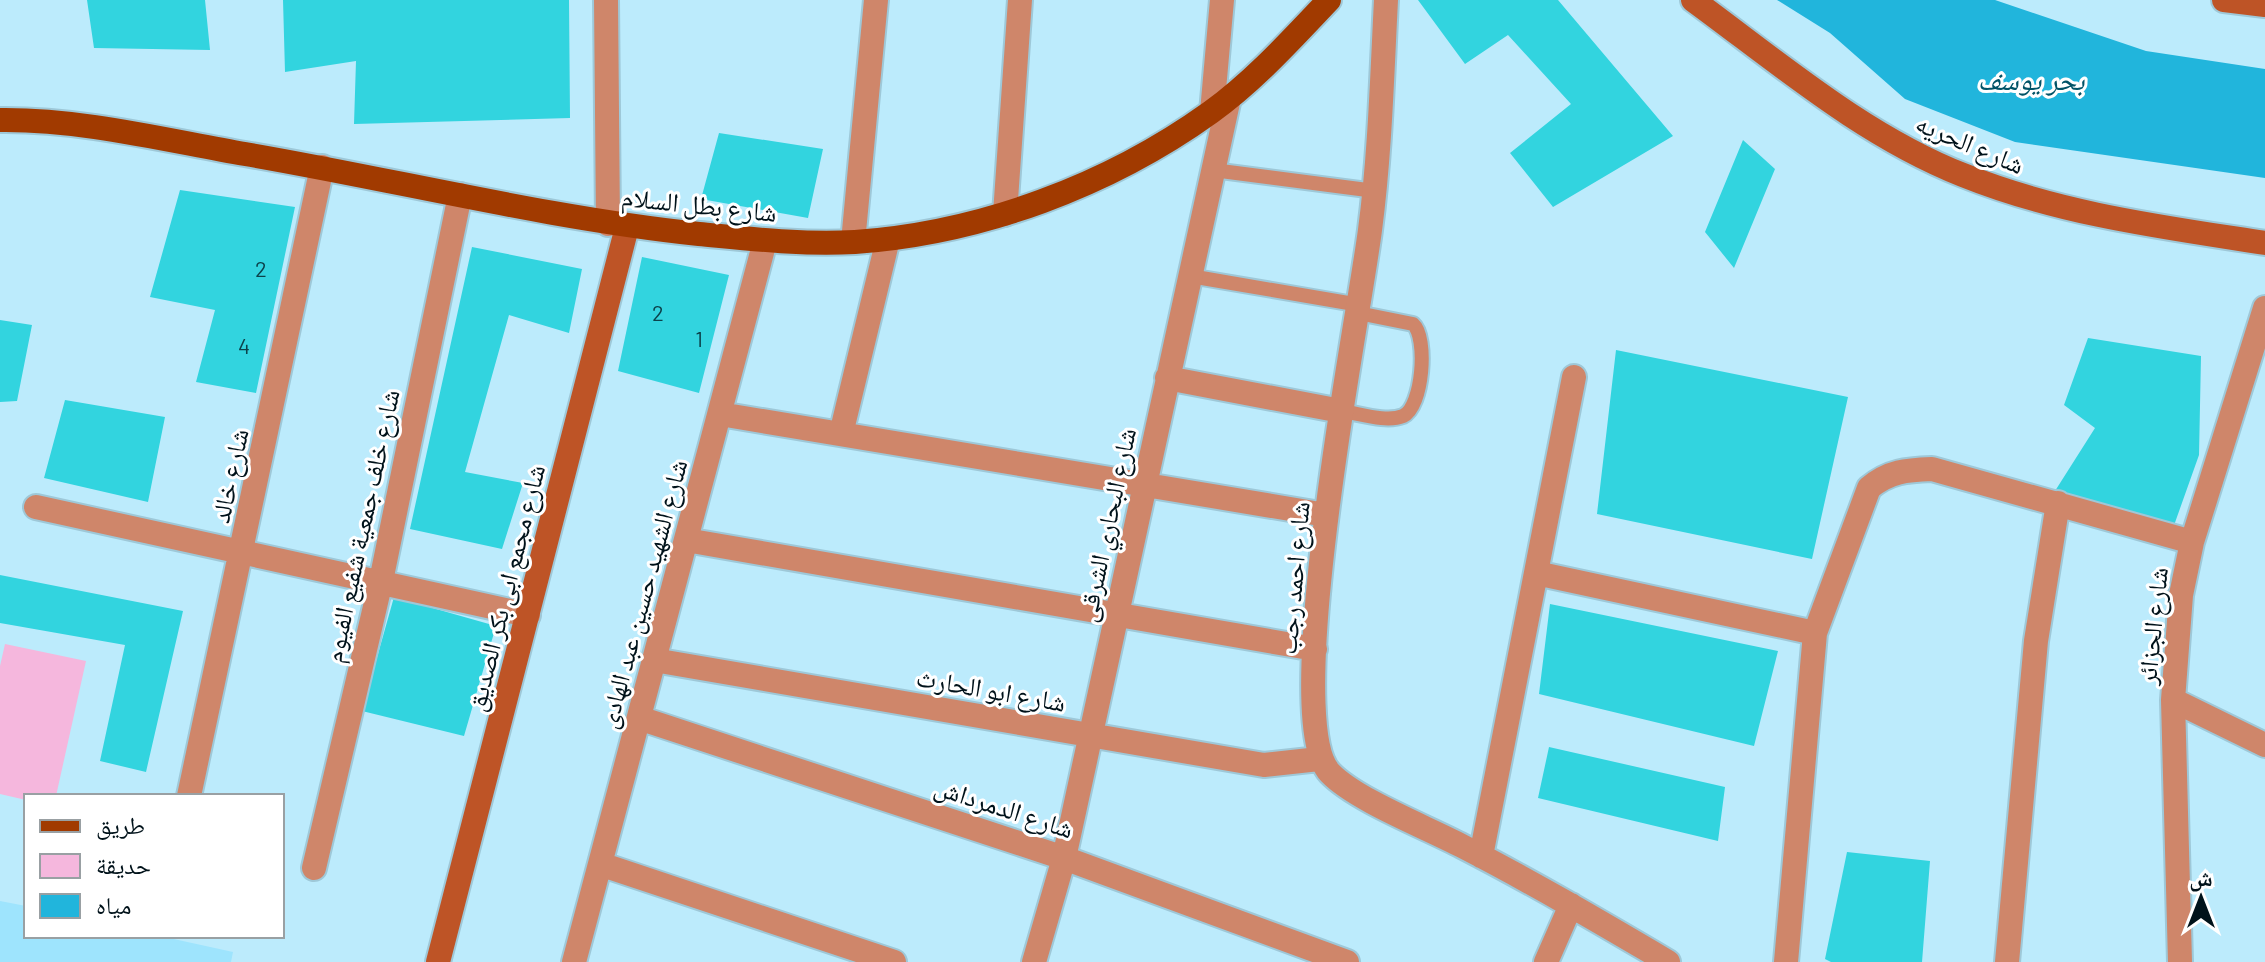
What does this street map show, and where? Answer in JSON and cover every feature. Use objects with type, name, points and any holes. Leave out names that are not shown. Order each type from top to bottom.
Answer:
[{"type":"main road","name":"شارع بطل السلام","points":[[0,120],[63,122],[322,167],[617,225],[765,241],[853,242],[888,239],[1005,214],[1117,168],[1220,105],[1329,0]]},
{"type":"main road","points":[[0,111],[28,119]]},
{"type":"street","points":[[606,0],[617,225]]},
{"type":"street","points":[[853,242],[876,0]]},
{"type":"street","points":[[1005,214],[1020,0]]},
{"type":"street","name":"شارع البحاري الشرقى","points":[[1034,962],[1064,858],[1213,170],[1220,105],[1222,0]]},
{"type":"street","name":"شارع احمد رجب","points":[[1319,759],[1312,721],[1326,515],[1375,191],[1386,0]]},
{"type":"street","name":"شارع الحريه","points":[[1693,0],[1878,132],[1961,175],[2034,201],[2109,218],[2265,243]]},
{"type":"street","points":[[2224,0],[2265,5]]},
{"type":"street","name":"شارع خالد","points":[[189,794],[322,167]]},
{"type":"street","name":"شارع خلف جمعية شفيع الفيوم","points":[[314,868],[381,581],[460,195]]},
{"type":"street","name":"شارع مجمع ابى بكر الصديق","points":[[438,962],[528,615],[617,225]]},
{"type":"street","points":[[841,434],[888,239]]},
{"type":"street","name":"شارع الشهيد حسين عبد الهادى","points":[[574,962],[765,241]]},
{"type":"street","name":"شارع الجزائر","points":[[2180,962],[2173,700],[2180,607],[2192,542],[2265,308]]},
{"type":"street","points":[[1481,856],[1574,377]]},
{"type":"street","points":[[1167,378],[1341,411]]},
{"type":"street","points":[[720,414],[1326,515]]},
{"type":"street","points":[[1786,962],[1815,633],[1869,488],[1883,476],[1905,470],[1932,469],[2192,542]]},
{"type":"street","points":[[2007,962],[2036,641],[2058,503]]},
{"type":"street","points":[[36,507],[528,615]]},
{"type":"street","points":[[686,540],[1315,649]]},
{"type":"street","points":[[1536,573],[1815,633]]},
{"type":"street","name":"شارع ابو الحارث","points":[[654,660],[1264,765],[1319,759]]},
{"type":"street","points":[[2173,700],[2265,745]]},
{"type":"street","name":"شارع الدمرداش","points":[[639,718],[1064,858],[1347,962]]},
{"type":"street","points":[[1319,759],[1331,774],[1352,789],[1571,905],[1668,962]]},
{"type":"street","points":[[600,864],[894,962]]},
{"type":"street","points":[[1546,962],[1571,905]]},
{"type":"lane","points":[[1213,170],[1375,191]]},
{"type":"lane","points":[[1190,276],[1359,309],[1413,324],[1420,330],[1423,342],[1416,402],[1405,415],[1395,418],[1341,411]]},
{"type":"shaded area","points":[[0,901],[24,906],[24,938],[169,938],[233,952],[231,962],[0,962]]},
{"type":"green space","points":[[5,644],[86,661],[56,794],[24,794],[24,800],[0,794],[0,666]]},
{"type":"water","name":"بحر يوسف","points":[[1777,0],[1995,0],[2146,51],[2265,69],[2265,178],[2015,142],[1905,99],[1830,33]]},
{"type":"building","points":[[87,0],[205,0],[210,50],[94,48]]},
{"type":"building","points":[[283,0],[569,0],[570,118],[354,124],[356,61],[285,72]]},
{"type":"building","points":[[1418,0],[1558,0],[1673,136],[1553,207],[1510,153],[1571,104],[1508,35],[1465,64]]},
{"type":"building","points":[[719,133],[823,149],[808,218],[701,199]]},
{"type":"building","points":[[1743,140],[1775,169],[1734,268],[1705,232]]},
{"type":"building","points":[[180,190],[295,207],[256,393],[196,382],[215,310],[150,297]]},
{"type":"building","points":[[472,247],[582,269],[569,333],[509,315],[465,472],[523,483],[502,549],[410,529]]},
{"type":"building","points":[[642,257],[729,275],[699,393],[618,371]]},
{"type":"building","points":[[0,320],[32,325],[17,401],[0,402]]},
{"type":"building","points":[[2088,338],[2201,356],[2199,455],[2172,531],[2055,491],[2095,428],[2064,405]]},
{"type":"building","points":[[1616,350],[1848,397],[1812,559],[1597,514]]},
{"type":"building","points":[[65,400],[165,417],[148,502],[44,478]]},
{"type":"building","points":[[0,575],[183,611],[146,772],[100,761],[125,645],[0,623]]},
{"type":"building","points":[[394,597],[496,626],[464,736],[362,711]]},
{"type":"building","points":[[1550,604],[1778,651],[1754,746],[1539,694]]},
{"type":"building","points":[[1549,747],[1725,787],[1718,841],[1538,798]]},
{"type":"building","points":[[1847,852],[1930,861],[1922,962],[1831,962],[1825,959]]}]
